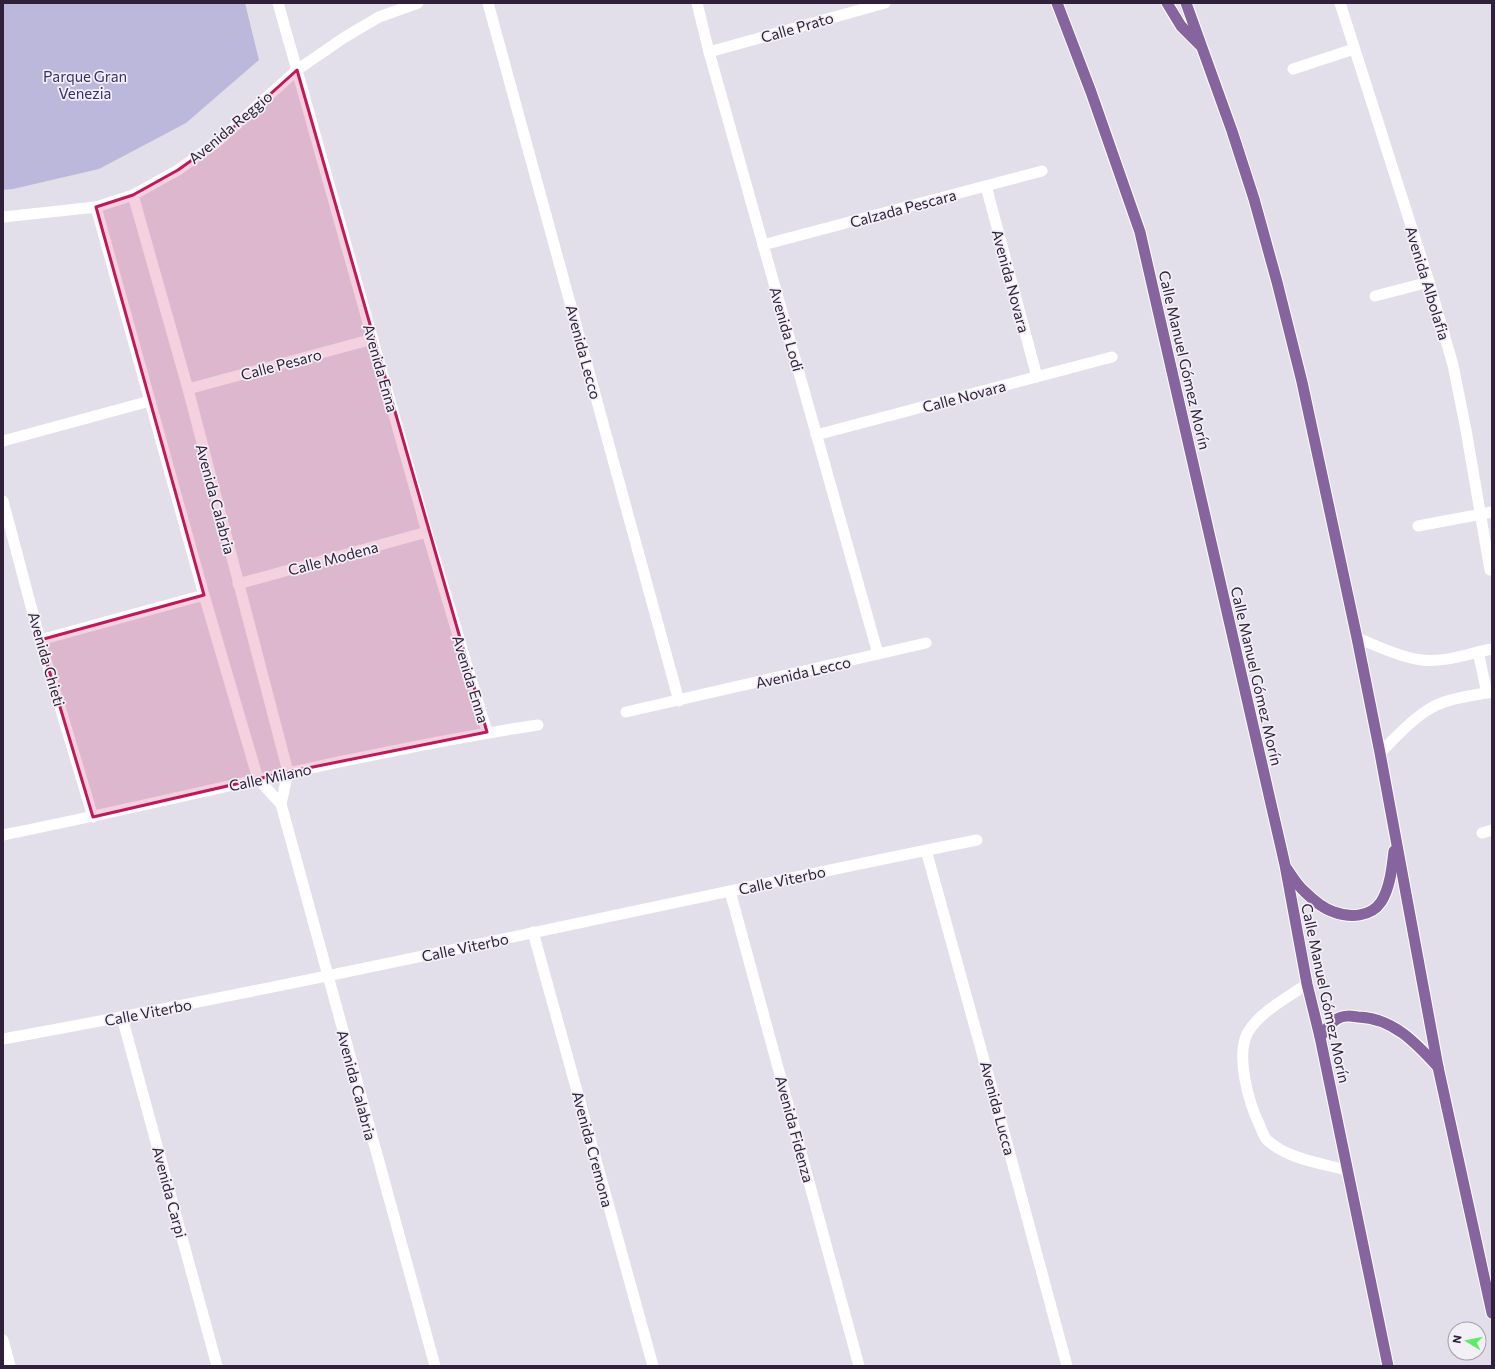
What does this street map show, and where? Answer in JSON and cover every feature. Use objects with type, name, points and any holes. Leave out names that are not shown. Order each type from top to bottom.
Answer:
[{"type":"main road","name":"Calle Manuel Gómez Morín","points":[[1057,3],[1091,92],[1140,232],[1285,865],[1307,984],[1320,1037],[1346,1170],[1388,1366]]},
{"type":"main road","points":[[1167,3],[1181,26],[1204,49]]},
{"type":"main road","points":[[1186,3],[1204,49],[1247,176],[1277,282],[1302,382],[1380,753],[1438,1067],[1492,1314]]},
{"type":"main road","points":[[1285,865],[1303,891],[1320,904],[1334,912],[1362,915],[1372,911],[1380,902],[1386,891],[1392,865],[1395,838]]},
{"type":"main road","points":[[1320,1037],[1337,1019],[1346,1016],[1378,1020],[1397,1028],[1416,1043],[1438,1067]]},
{"type":"street","name":"Avenida Enna","points":[[278,3],[428,532],[487,732]]},
{"type":"street","name":"Avenida Reggio","points":[[3,217],[96,207],[133,195],[178,170],[216,143],[297,70],[345,37],[379,17],[418,3]]},
{"type":"street","name":"Avenida Lecco","points":[[488,3],[679,701]]},
{"type":"street","name":"Avenida Lodi","points":[[697,3],[709,52],[878,654]]},
{"type":"street","name":"Calle Prato","points":[[709,52],[885,3]]},
{"type":"street","name":"Avenida Albolafia","points":[[1340,3],[1429,282],[1453,365],[1466,430],[1490,570]]},
{"type":"street","points":[[1293,69],[1354,49]]},
{"type":"street","name":"Calzada Pescara","points":[[763,245],[1042,171]]},
{"type":"street","name":"Avenida Novara","points":[[986,186],[1037,377]]},
{"type":"street","name":"Avenida Calabria","points":[[133,195],[188,389],[288,772],[280,804]]},
{"type":"street","name":"Avenida Calabria","points":[[96,207],[204,595],[258,779],[280,804],[434,1366]]},
{"type":"street","points":[[1375,296],[1429,282]]},
{"type":"street","name":"Calle Pesaro","points":[[188,389],[373,339]]},
{"type":"street","name":"Calle Novara","points":[[816,435],[1112,357]]},
{"type":"street","points":[[3,441],[150,401]]},
{"type":"street","name":"Avenida Chieti","points":[[3,501],[40,640],[93,817]]},
{"type":"street","points":[[1418,526],[1492,512]]},
{"type":"street","name":"Calle Modena","points":[[238,584],[428,532]]},
{"type":"street","points":[[40,640],[204,595]]},
{"type":"street","points":[[1357,638],[1402,655],[1423,660],[1441,659],[1492,649]]},
{"type":"street","name":"Avenida Lecco","points":[[626,712],[926,643]]},
{"type":"street","points":[[1380,753],[1411,722],[1427,710],[1446,702],[1490,693],[1478,652]]},
{"type":"street","name":"Calle Milano","points":[[3,835],[93,817],[288,772],[487,732],[538,725]]},
{"type":"street","name":"Calle Viterbo","points":[[3,1039],[328,976],[977,840]]},
{"type":"street","name":"Avenida Lucca","points":[[926,850],[1067,1366]]},
{"type":"street","name":"Avenida Fidenza","points":[[730,891],[859,1366]]},
{"type":"street","name":"Avenida Cremona","points":[[533,932],[652,1366]]},
{"type":"street","points":[[1307,984],[1259,1018],[1248,1033],[1244,1051],[1244,1078],[1253,1112],[1266,1139],[1285,1152],[1310,1161],[1346,1170]]},
{"type":"street","name":"Avenida Carpi","points":[[122,1017],[217,1366]]},
{"type":"street","points":[[3,1340],[10,1366]]},
{"type":"highlighted area","points":[[297,70],[487,732],[288,772],[93,817],[40,640],[204,595],[96,207],[133,195],[178,170],[216,143]]},
{"type":"green space","name":"Parque Gran Venezia","points":[[3,3],[245,3],[259,60],[186,123],[99,169],[3,190]]}]
